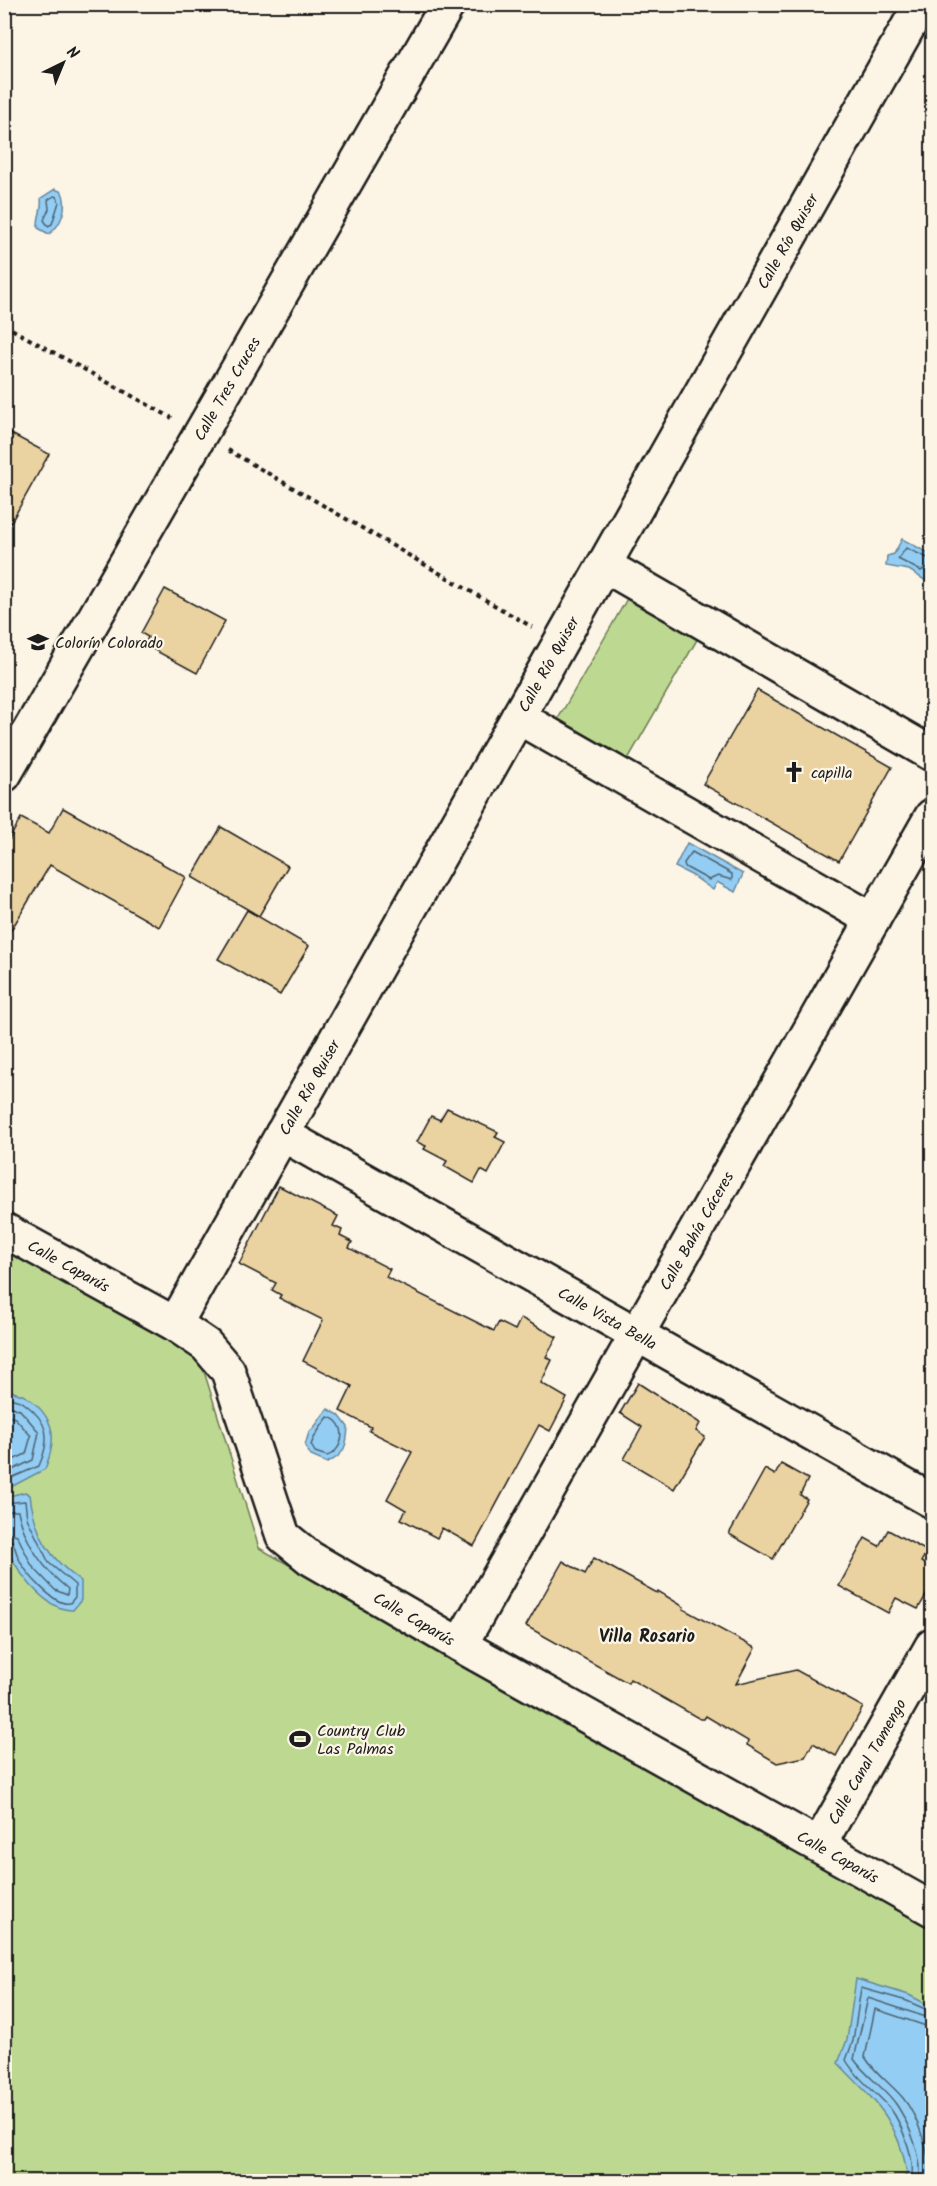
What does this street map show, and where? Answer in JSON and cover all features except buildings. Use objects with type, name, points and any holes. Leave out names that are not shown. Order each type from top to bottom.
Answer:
[{"type":"street","name":"Calle Tres Cruces","points":[[4,775],[448,4]]},
{"type":"street","name":"Calle Río Quiser","points":[[175,1324],[921,4]]},
{"type":"street","points":[[604,565],[933,754]]},
{"type":"street","points":[[518,717],[873,920]]},
{"type":"street","name":"Calle Bahía Cáceres","points":[[460,1645],[873,920],[928,836]]},
{"type":"street","name":"Calle Vista Bella","points":[[282,1134],[636,1336],[933,1501]]},
{"type":"street","name":"Calle Caparús","points":[[4,1230],[175,1324],[206,1345],[228,1371],[283,1536],[310,1558],[460,1645],[933,1909]]},
{"type":"street","name":"Calle Canal Tamengo","points":[[819,1845],[933,1646]]},
{"type":"path","points":[[4,325],[199,434],[560,643]]},
{"type":"green space","points":[[628,597],[698,638],[628,759],[558,719]]},
{"type":"green space","name":"Country Club Las Palmas","points":[[4,1244],[198,1352],[259,1548],[932,1930],[932,2181],[5,2181]]},
{"type":"water","points":[[55,189],[62,192],[64,209],[57,226],[49,234],[38,228],[38,220],[41,198]]},
{"type":"water","points":[[902,539],[932,555],[932,566],[926,581],[909,570],[886,566],[887,556],[894,554]]},
{"type":"water","points":[[687,843],[743,874],[735,892],[717,882],[713,890],[675,867]]},
{"type":"water","points":[[5,1384],[14,1392],[28,1398],[44,1414],[49,1422],[52,1439],[45,1469],[11,1487],[5,1486]]},
{"type":"water","points":[[328,1409],[339,1415],[348,1427],[344,1449],[338,1457],[327,1463],[311,1456],[305,1446],[309,1432]]},
{"type":"water","points":[[25,1492],[30,1495],[32,1509],[45,1544],[60,1564],[81,1581],[81,1600],[73,1610],[51,1603],[40,1595],[21,1573],[8,1550],[3,1530],[5,1497]]},
{"type":"water","points":[[856,1979],[909,1995],[932,2007],[932,2181],[901,2181],[907,2174],[898,2139],[891,2125],[874,2100],[838,2063],[847,2040]]},
{"type":"place","name":"Colorín Colorado","points":[[38,642]]},
{"type":"place","name":"capilla","points":[[794,772]]},
{"type":"place","name":"Country Club Las Palmas","points":[[300,1739]]},
{"type":"district","name":"Villa Rosario","points":[[647,1636]]}]
